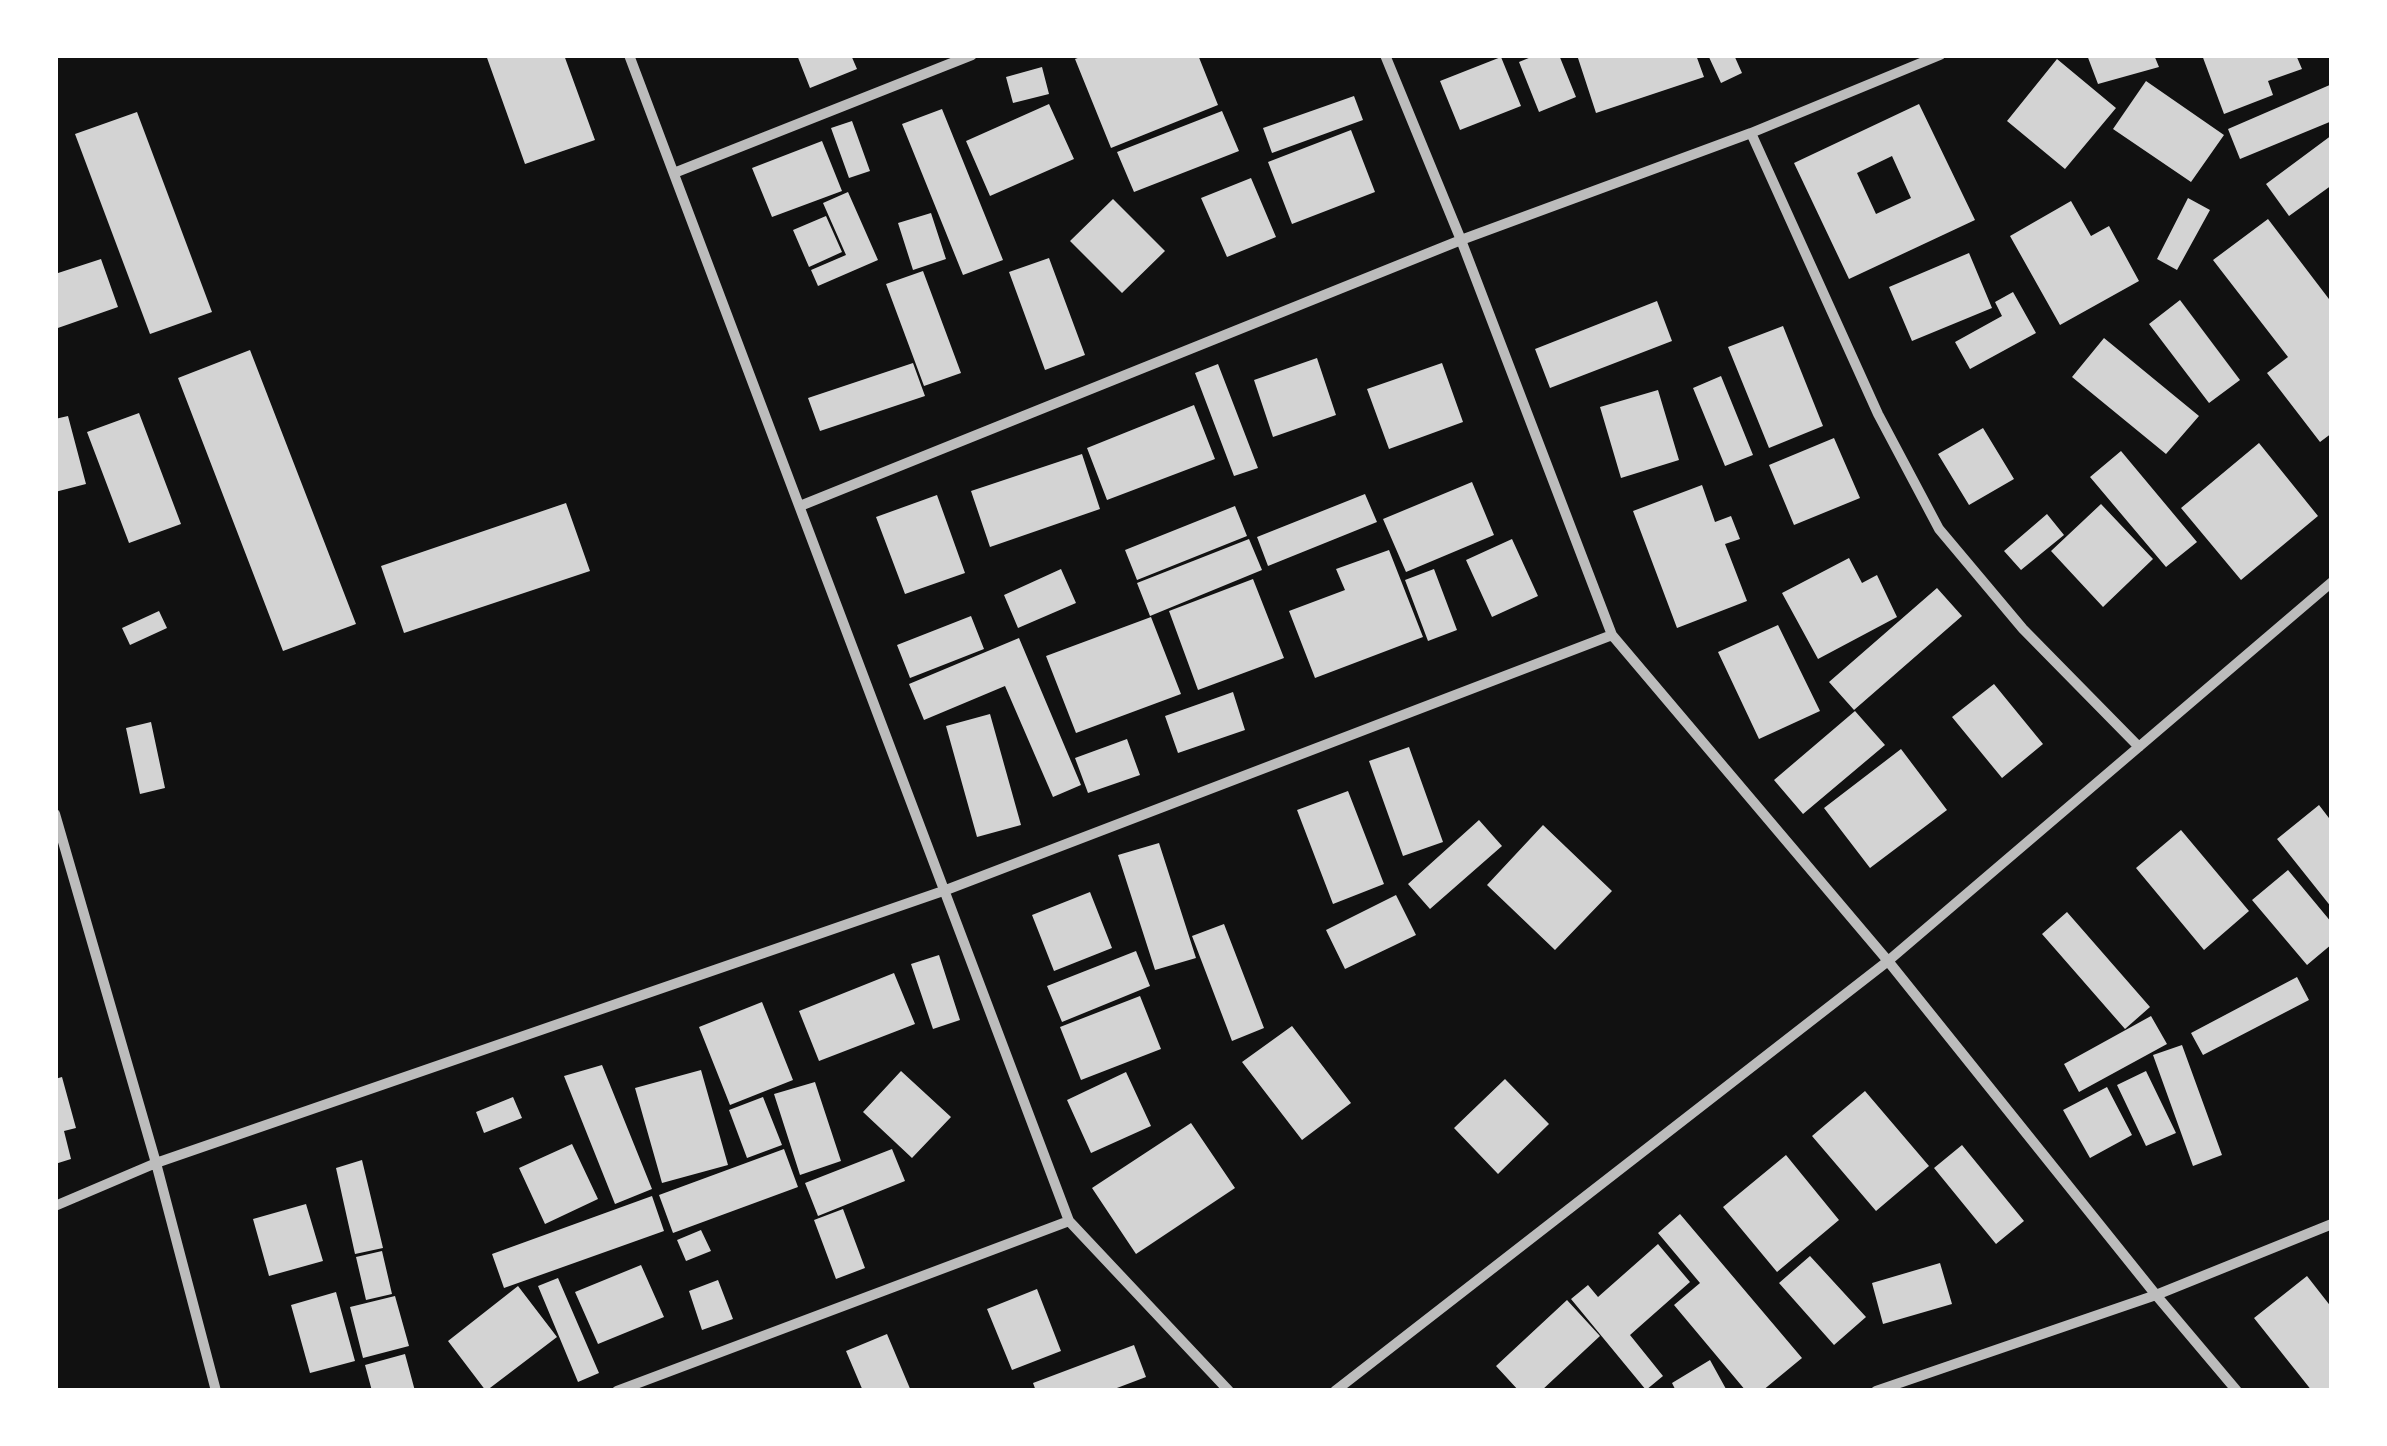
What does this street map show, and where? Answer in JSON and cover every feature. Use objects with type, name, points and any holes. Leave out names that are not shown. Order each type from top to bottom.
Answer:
[{"type":"street","points":[[629,55],[1069,1221],[1229,1391]]},
{"type":"street","points":[[674,173],[972,55]]},
{"type":"street","points":[[1384,55],[1461,240],[1612,635],[1888,960],[2237,1391]]},
{"type":"street","points":[[800,506],[1461,240],[1751,133],[1940,55]]},
{"type":"street","points":[[1751,133],[1878,414],[1939,529],[2023,629],[2139,746]]},
{"type":"street","points":[[1335,1391],[1888,960],[2332,582]]},
{"type":"street","points":[[55,1206],[156,1164],[946,890],[1612,635]]},
{"type":"street","points":[[55,814],[156,1164],[216,1391]]},
{"type":"street","points":[[617,1391],[1069,1221]]},
{"type":"street","points":[[1876,1391],[2156,1295],[2332,1224]]},
{"type":"building","points":[[486,55],[564,55],[595,140],[525,164]]},
{"type":"building","points":[[797,55],[851,55],[857,69],[810,88]]},
{"type":"building","points":[[1086,55],[1198,55],[1218,105],[1111,148],[1075,59]]},
{"type":"building","points":[[1536,55],[1559,55],[1576,97],[1539,112],[1519,62]]},
{"type":"building","points":[[1577,55],[1696,55],[1704,77],[1596,113]]},
{"type":"building","points":[[1708,55],[1734,55],[1742,73],[1721,83]]},
{"type":"building","points":[[2087,55],[2154,55],[2159,67],[2098,84]]},
{"type":"building","points":[[2202,55],[2296,55],[2302,69],[2268,81],[2273,95],[2224,114]]},
{"type":"building","points":[[1501,57],[1521,106],[1460,130],[1440,81]]},
{"type":"building","points":[[2057,59],[2116,108],[2065,169],[2007,121]]},
{"type":"building","points":[[1042,67],[1049,94],[1013,103],[1006,77]]},
{"type":"building","points":[[2146,81],[2224,135],[2191,182],[2113,129]]},
{"type":"building","points":[[2332,84],[2332,121],[2240,159],[2228,129]]},
{"type":"building","points":[[1354,96],[1363,120],[1272,153],[1263,128]]},
{"type":"building","points":[[1049,104],[1074,159],[990,196],[966,141]]},
{"type":"building","points":[[1919,104],[1975,220],[1849,279],[1794,163]],"holes":[[[1892,156],[1911,198],[1876,214],[1857,173]]]},
{"type":"building","points":[[942,109],[1003,260],[963,275],[902,124]]},
{"type":"building","points":[[1222,111],[1239,151],[1134,192],[1117,152]]},
{"type":"building","points":[[137,112],[212,312],[150,334],[75,134]]},
{"type":"building","points":[[852,121],[870,171],[849,178],[831,128]]},
{"type":"building","points":[[1351,130],[1375,192],[1292,224],[1268,162]]},
{"type":"building","points":[[2332,135],[2332,185],[2289,216],[2266,184]]},
{"type":"building","points":[[822,141],[842,191],[772,217],[752,168]]},
{"type":"building","points":[[1251,178],[1276,237],[1227,257],[1201,198]]},
{"type":"building","points":[[848,192],[878,260],[818,286],[811,270],[846,255],[823,203]]},
{"type":"building","points":[[2188,198],[2210,210],[2177,270],[2157,259]]},
{"type":"building","points":[[1113,199],[1165,251],[1122,293],[1070,241]]},
{"type":"building","points":[[2071,201],[2091,236],[2109,226],[2139,281],[2060,325],[2010,236]]},
{"type":"building","points":[[931,213],[946,259],[913,270],[898,223]]},
{"type":"building","points":[[826,216],[842,252],[809,267],[793,230]]},
{"type":"building","points":[[2268,219],[2332,303],[2332,433],[2320,442],[2267,373],[2288,357],[2213,260]]},
{"type":"building","points":[[1969,253],[1992,308],[1912,341],[1889,287]]},
{"type":"building","points":[[1049,258],[1085,355],[1045,370],[1009,272]]},
{"type":"building","points":[[101,259],[118,307],[55,329],[55,274]]},
{"type":"building","points":[[923,271],[961,373],[924,386],[886,284]]},
{"type":"building","points":[[2013,292],[2036,333],[1970,369],[1955,342],[2002,316],[1995,302]]},
{"type":"building","points":[[2180,300],[2240,380],[2209,403],[2149,324]]},
{"type":"building","points":[[1657,301],[1672,341],[1550,388],[1535,349]]},
{"type":"building","points":[[1783,326],[1823,426],[1769,448],[1728,347]]},
{"type":"building","points":[[2104,338],[2199,416],[2166,454],[2072,377]]},
{"type":"building","points":[[250,350],[356,624],[283,651],[178,378]]},
{"type":"building","points":[[1317,358],[1336,415],[1273,437],[1254,380]]},
{"type":"building","points":[[913,363],[925,396],[820,431],[808,398]]},
{"type":"building","points":[[1442,363],[1463,422],[1389,449],[1367,389]]},
{"type":"building","points":[[1218,364],[1258,468],[1234,476],[1195,373]]},
{"type":"building","points":[[1721,376],[1753,455],[1725,466],[1693,388]]},
{"type":"building","points":[[1658,390],[1679,460],[1621,478],[1600,407]]},
{"type":"building","points":[[1194,405],[1215,459],[1107,500],[1087,448]]},
{"type":"building","points":[[139,413],[181,524],[129,543],[87,432]]},
{"type":"building","points":[[68,416],[86,484],[55,492],[55,419]]},
{"type":"building","points":[[1983,428],[2014,479],[1969,505],[1938,454]]},
{"type":"building","points":[[1834,438],[1860,498],[1794,525],[1769,465]]},
{"type":"building","points":[[2259,443],[2318,516],[2241,580],[2181,508]]},
{"type":"building","points":[[2121,451],[2197,542],[2166,567],[2090,477]]},
{"type":"building","points":[[1082,454],[1100,509],[990,547],[971,491]]},
{"type":"building","points":[[1472,482],[1494,535],[1406,572],[1383,519]]},
{"type":"building","points":[[1702,485],[1715,522],[1731,516],[1740,539],[1725,544],[1747,601],[1677,628],[1633,511]]},
{"type":"building","points":[[1365,494],[1377,522],[1268,566],[1257,537]]},
{"type":"building","points":[[937,495],[965,573],[905,594],[876,517]]},
{"type":"building","points":[[566,503],[590,571],[404,633],[381,566]]},
{"type":"building","points":[[2101,504],[2153,559],[2103,607],[2051,551]]},
{"type":"building","points":[[1235,506],[1247,536],[1137,580],[1125,550]]},
{"type":"building","points":[[2047,514],[2064,535],[2021,570],[2004,551]]},
{"type":"building","points":[[1249,539],[1262,570],[1150,616],[1137,583]]},
{"type":"building","points":[[1512,539],[1538,596],[1492,617],[1466,560]]},
{"type":"building","points":[[1389,550],[1423,637],[1315,678],[1289,611],[1345,590],[1336,569]]},
{"type":"building","points":[[1849,558],[1862,583],[1877,575],[1897,617],[1818,659],[1782,593]]},
{"type":"building","points":[[1061,569],[1076,603],[1018,628],[1004,595]]},
{"type":"building","points":[[1434,569],[1457,630],[1428,641],[1405,580]]},
{"type":"building","points":[[1253,579],[1284,658],[1198,690],[1169,611]]},
{"type":"building","points":[[1937,588],[1962,616],[1854,710],[1829,682]]},
{"type":"building","points":[[159,611],[167,628],[130,645],[122,628]]},
{"type":"building","points":[[971,616],[984,649],[910,678],[897,645]]},
{"type":"building","points":[[1151,617],[1181,694],[1076,733],[1046,656]]},
{"type":"building","points":[[1778,625],[1820,711],[1759,739],[1718,652]]},
{"type":"building","points":[[1019,638],[1081,785],[1053,797],[1005,686],[924,720],[909,684]]},
{"type":"building","points":[[1994,684],[2043,744],[2002,778],[1952,717]]},
{"type":"building","points":[[1233,692],[1245,730],[1178,753],[1165,716]]},
{"type":"building","points":[[1855,711],[1885,745],[1803,814],[1774,780]]},
{"type":"building","points":[[990,714],[1021,825],[977,837],[946,726]]},
{"type":"building","points":[[151,722],[165,788],[140,794],[126,728]]},
{"type":"building","points":[[1127,739],[1140,775],[1088,793],[1075,758]]},
{"type":"building","points":[[1409,747],[1443,842],[1403,856],[1369,761]]},
{"type":"building","points":[[1901,749],[1947,810],[1870,868],[1824,808]]},
{"type":"building","points":[[1348,791],[1384,884],[1333,904],[1297,810]]},
{"type":"building","points":[[2319,805],[2332,822],[2332,908],[2277,839]]},
{"type":"building","points":[[1479,820],[1502,846],[1430,909],[1408,884]]},
{"type":"building","points":[[1543,825],[1612,891],[1555,950],[1487,885]]},
{"type":"building","points":[[2181,830],[2249,911],[2204,950],[2136,868]]},
{"type":"building","points":[[1159,843],[1196,958],[1155,970],[1118,855]]},
{"type":"building","points":[[2288,870],[2332,923],[2332,944],[2307,965],[2252,900]]},
{"type":"building","points":[[1090,892],[1112,948],[1054,971],[1032,915]]},
{"type":"building","points":[[1396,895],[1416,935],[1345,969],[1326,930]]},
{"type":"building","points":[[2067,912],[2150,1007],[2125,1029],[2042,934]]},
{"type":"building","points":[[1224,924],[1264,1028],[1232,1041],[1192,936]]},
{"type":"building","points":[[1136,951],[1150,986],[1062,1022],[1047,986]]},
{"type":"building","points":[[939,955],[960,1020],[933,1029],[911,964]]},
{"type":"building","points":[[894,973],[915,1024],[819,1061],[799,1011]]},
{"type":"building","points":[[2297,977],[2309,1000],[2203,1055],[2191,1033]]},
{"type":"building","points":[[1140,996],[1161,1049],[1081,1080],[1060,1027]]},
{"type":"building","points":[[762,1002],[793,1080],[730,1105],[699,1027]]},
{"type":"building","points":[[2151,1016],[2167,1044],[2079,1092],[2064,1064]]},
{"type":"building","points":[[1292,1026],[1351,1103],[1302,1140],[1242,1062]]},
{"type":"building","points":[[2182,1045],[2222,1155],[2193,1166],[2153,1055]]},
{"type":"building","points":[[602,1065],[652,1189],[615,1204],[564,1076]]},
{"type":"building","points":[[701,1070],[728,1165],[662,1183],[635,1088]]},
{"type":"building","points":[[901,1071],[951,1117],[912,1158],[863,1112]]},
{"type":"building","points":[[2146,1071],[2176,1133],[2146,1146],[2117,1085]]},
{"type":"building","points":[[1126,1072],[1151,1126],[1091,1153],[1067,1100]]},
{"type":"building","points":[[62,1077],[76,1128],[64,1131],[71,1159],[55,1164],[55,1079]]},
{"type":"building","points":[[1505,1079],[1549,1124],[1498,1174],[1454,1128]]},
{"type":"building","points":[[815,1082],[841,1161],[800,1175],[774,1094]]},
{"type":"building","points":[[2107,1087],[2132,1135],[2090,1158],[2063,1110]]},
{"type":"building","points":[[1865,1091],[1929,1166],[1876,1211],[1812,1136]]},
{"type":"building","points":[[513,1097],[522,1118],[484,1133],[476,1112]]},
{"type":"building","points":[[763,1097],[782,1145],[747,1158],[729,1110]]},
{"type":"building","points":[[1191,1123],[1235,1188],[1136,1254],[1092,1188]]},
{"type":"building","points":[[572,1144],[598,1199],[545,1224],[519,1168]]},
{"type":"building","points":[[1962,1145],[2024,1221],[1996,1244],[1934,1168]]},
{"type":"building","points":[[784,1149],[798,1187],[673,1233],[659,1195]]},
{"type":"building","points":[[892,1149],[905,1181],[818,1216],[805,1183]]},
{"type":"building","points":[[1786,1155],[1839,1220],[1777,1272],[1723,1207]]},
{"type":"building","points":[[362,1160],[383,1248],[355,1254],[336,1168]]},
{"type":"building","points":[[652,1196],[664,1231],[504,1288],[492,1254]]},
{"type":"building","points":[[306,1204],[323,1261],[269,1276],[253,1219]]},
{"type":"building","points":[[843,1209],[865,1268],[836,1279],[814,1220]]},
{"type":"building","points":[[1680,1214],[1802,1358],[1762,1391],[1746,1391],[1674,1305],[1700,1283],[1658,1233]]},
{"type":"building","points":[[701,1230],[711,1251],[686,1261],[677,1240]]},
{"type":"building","points":[[1658,1244],[1690,1282],[1630,1335],[1663,1376],[1646,1390],[1571,1299],[1588,1285],[1598,1297]]},
{"type":"building","points":[[382,1251],[392,1294],[366,1300],[356,1257]]},
{"type":"building","points":[[1810,1256],[1866,1317],[1834,1345],[1779,1283]]},
{"type":"building","points":[[1940,1263],[1952,1304],[1883,1324],[1872,1283]]},
{"type":"building","points":[[641,1265],[664,1317],[598,1344],[575,1292]]},
{"type":"building","points":[[2307,1276],[2332,1308],[2332,1391],[2312,1391],[2254,1318]]},
{"type":"building","points":[[558,1278],[599,1373],[578,1382],[538,1286]]},
{"type":"building","points":[[718,1280],[733,1319],[702,1330],[689,1291]]},
{"type":"building","points":[[518,1286],[557,1337],[486,1391],[448,1341]]},
{"type":"building","points":[[1037,1289],[1061,1351],[1012,1370],[987,1309]]},
{"type":"building","points":[[336,1292],[355,1361],[310,1373],[291,1305]]},
{"type":"building","points":[[395,1296],[409,1346],[363,1358],[350,1307]]},
{"type":"building","points":[[1567,1300],[1600,1336],[1541,1391],[1519,1391],[1496,1366]]},
{"type":"building","points":[[887,1334],[911,1391],[863,1391],[846,1351]]},
{"type":"building","points":[[1134,1345],[1146,1377],[1109,1391],[1036,1391],[1033,1383]]},
{"type":"building","points":[[405,1354],[415,1391],[372,1391],[365,1365]]},
{"type":"building","points":[[1710,1360],[1726,1389],[1676,1391],[1672,1383]]}]
